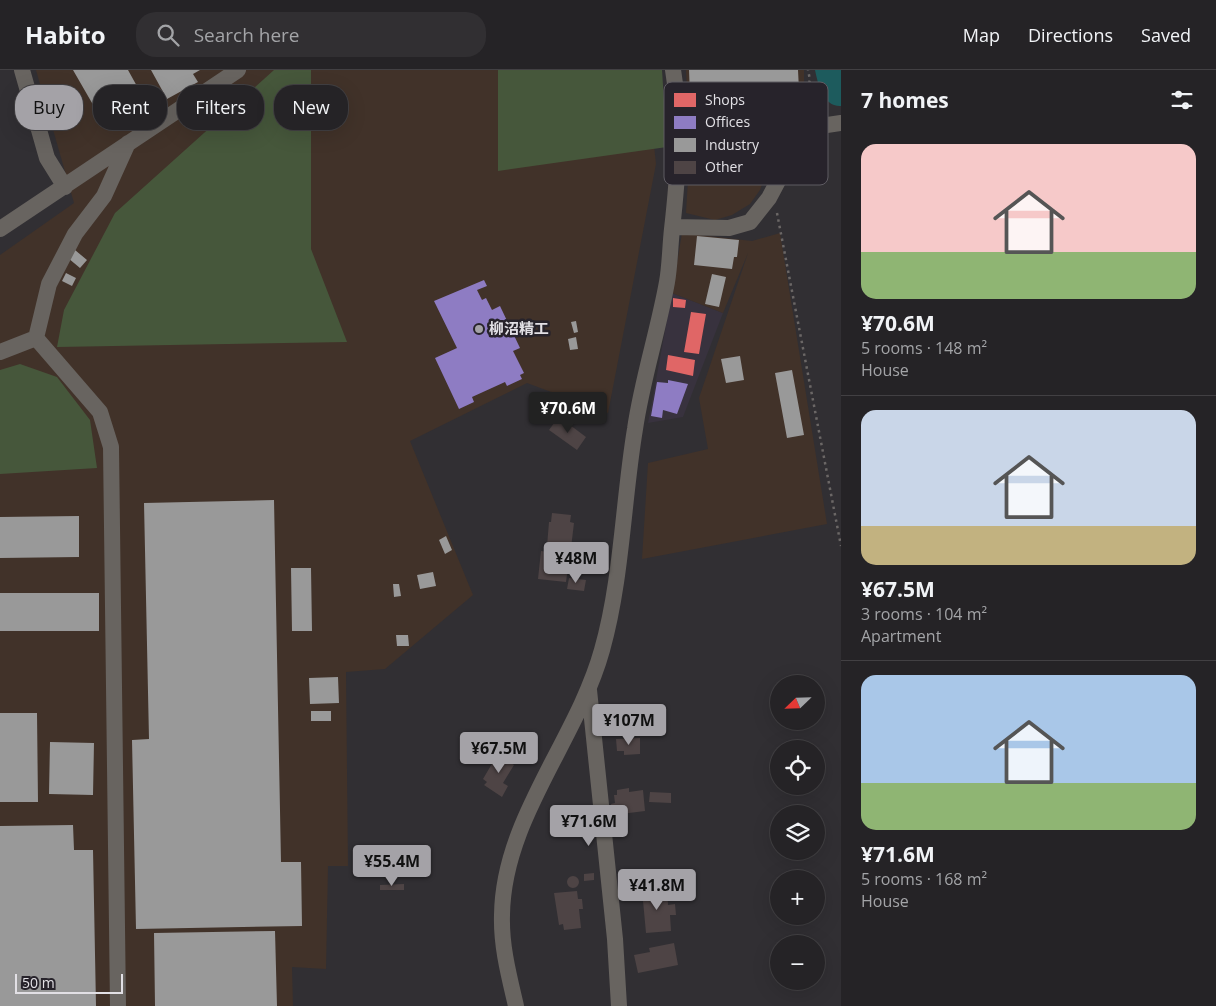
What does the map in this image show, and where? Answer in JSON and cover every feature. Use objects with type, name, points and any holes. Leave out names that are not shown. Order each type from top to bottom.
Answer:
[{"type":"street","points":[[22,70],[47,158],[65,187]]},
{"type":"street","points":[[0,229],[238,70]]},
{"type":"street","points":[[828,125],[841,123]]},
{"type":"street","points":[[36,338],[49,284],[75,234],[104,196],[128,143]]},
{"type":"street","points":[[516,1006],[506,960],[502,914],[509,869],[525,815],[564,745],[589,688],[602,649],[615,588],[623,528],[625,487],[637,414],[667,281],[678,185]]},
{"type":"street","points":[[672,227],[729,228],[750,222],[769,198],[776,185]]},
{"type":"street","points":[[0,352],[36,338]]},
{"type":"street","points":[[36,338],[100,412],[111,447],[118,1006]]},
{"type":"street","points":[[589,688],[615,939],[619,1006]]},
{"type":"path","points":[[769,198],[779,217],[841,546]]},
{"type":"shaded area","points":[[36,70],[646,70],[656,164],[608,413],[527,383],[410,441],[473,595],[385,669],[346,672],[348,866],[328,866],[326,969],[292,967],[293,1006],[0,1006],[0,255],[74,203],[53,130],[83,130],[83,85],[40,85]]},
{"type":"shaded area","points":[[686,70],[804,70],[804,82],[687,82]]},
{"type":"shaded area","points":[[688,185],[762,185],[750,204],[732,215],[715,220],[686,213]]},
{"type":"shaded area","points":[[682,233],[752,241],[780,233],[827,524],[642,559],[648,463],[708,449],[699,398],[748,253],[723,313],[672,293]]},
{"type":"shaded area","points":[[672,293],[723,313],[683,417],[648,423]]},
{"type":"green space","points":[[274,70],[311,70],[311,85],[274,85],[274,130],[311,130],[311,249],[347,342],[57,347],[64,310],[115,213],[207,130],[264,130],[264,85],[257,85]]},
{"type":"green space","points":[[498,70],[662,70],[664,147],[498,171]]},
{"type":"green space","points":[[20,364],[57,377],[90,420],[97,468],[0,474],[0,370]]},
{"type":"water","points":[[815,70],[841,70],[841,106],[828,101],[828,82],[818,82]]},
{"type":"building: Shops","points":[[673,298],[686,300],[685,308],[673,307]]},
{"type":"building: Shops","points":[[691,312],[706,314],[699,354],[684,352]]},
{"type":"building: Shops","points":[[668,355],[695,360],[693,376],[666,370]]},
{"type":"building: Offices","name":"柳沼精工","points":[[484,280],[487,286],[477,290],[482,300],[486,298],[492,310],[500,306],[520,348],[513,351],[524,373],[520,375],[522,379],[507,386],[505,382],[472,397],[474,402],[459,409],[435,358],[457,348],[434,301]]},
{"type":"building: Offices","points":[[668,380],[688,384],[677,414],[663,410],[662,418],[651,416],[657,382],[668,383]]},
{"type":"building: Industry","points":[[73,70],[128,70],[136,85],[93,85],[93,105]]},
{"type":"building: Industry","points":[[151,70],[200,70],[193,74],[198,82],[193,85],[177,85],[177,94],[167,99],[167,85],[159,85]]},
{"type":"building: Industry","points":[[689,70],[798,70],[799,82],[689,82]]},
{"type":"building: Industry","points":[[697,236],[739,240],[737,257],[734,257],[732,269],[694,265]]},
{"type":"building: Industry","points":[[75,250],[87,260],[80,268],[68,258]]},
{"type":"building: Industry","points":[[66,273],[76,278],[72,286],[62,281]]},
{"type":"building: Industry","points":[[712,274],[726,277],[719,307],[705,304]]},
{"type":"building: Industry","points":[[576,321],[578,332],[574,333],[571,322]]},
{"type":"building: Industry","points":[[576,337],[578,349],[570,350],[568,339]]},
{"type":"building: Industry","points":[[740,356],[744,380],[726,383],[721,359]]},
{"type":"building: Industry","points":[[792,370],[804,435],[787,438],[775,373]]},
{"type":"building: Industry","points":[[274,500],[281,862],[301,862],[302,926],[136,929],[132,740],[149,739],[144,503]]},
{"type":"building: Industry","points":[[79,516],[79,557],[0,558],[0,517]]},
{"type":"building: Industry","points":[[446,536],[452,550],[445,554],[439,540]]},
{"type":"building: Industry","points":[[291,568],[311,568],[312,631],[292,631]]},
{"type":"building: Industry","points":[[433,572],[436,586],[420,589],[417,575]]},
{"type":"building: Industry","points":[[393,584],[399,584],[401,596],[394,597]]},
{"type":"building: Industry","points":[[0,593],[99,593],[99,631],[0,631]]},
{"type":"building: Industry","points":[[396,635],[408,635],[409,646],[397,646]]},
{"type":"building: Industry","points":[[338,677],[339,703],[310,704],[309,678]]},
{"type":"building: Industry","points":[[311,711],[331,711],[331,721],[311,721]]},
{"type":"building: Industry","points":[[0,713],[37,713],[38,802],[0,802]]},
{"type":"building: Industry","points":[[50,742],[94,743],[93,795],[49,794]]},
{"type":"building: Industry","points":[[73,825],[74,850],[93,850],[96,1006],[0,1006],[0,826]]},
{"type":"building: Industry","points":[[275,931],[277,1006],[155,1006],[154,933]]},
{"type":"building: Other","points":[[557,419],[565,424],[566,422],[586,437],[577,450],[549,430]]},
{"type":"building: Other","points":[[552,513],[571,515],[570,522],[574,523],[571,548],[547,546],[549,522],[551,522]]},
{"type":"building: Other","points":[[541,551],[573,555],[571,568],[568,567],[566,582],[538,579]]},
{"type":"building: Other","points":[[569,578],[586,580],[584,591],[567,589]]},
{"type":"building: Other","points":[[624,706],[625,717],[611,718],[610,708]]},
{"type":"building: Other","points":[[640,738],[640,754],[624,755],[624,751],[617,751],[616,739]]},
{"type":"building: Other","points":[[500,750],[512,758],[510,762],[514,765],[503,783],[508,786],[502,797],[484,785],[487,782],[483,779]]},
{"type":"building: Other","points":[[629,788],[629,792],[643,790],[645,811],[613,815],[611,804],[615,803],[614,795],[617,795],[617,790]]},
{"type":"building: Other","points":[[650,792],[671,793],[671,803],[649,802]]},
{"type":"building: Other","points":[[594,873],[594,880],[584,881],[584,874]]},
{"type":"building: Other","points":[[571,876],[575,876],[579,882],[575,888],[571,888],[567,884],[567,880]]},
{"type":"building: Other","points":[[404,884],[404,890],[380,890],[380,885]]},
{"type":"building: Other","points":[[667,888],[668,905],[675,904],[676,915],[670,915],[671,931],[646,933],[642,890]]},
{"type":"building: Other","points":[[577,891],[578,899],[582,899],[583,909],[579,909],[581,928],[564,930],[563,924],[559,925],[554,893]]},
{"type":"building: Other","points":[[674,943],[678,965],[638,973],[634,955],[650,952],[649,948]]},
{"type":"place","name":"柳沼精工","points":[[479,329]]}]
